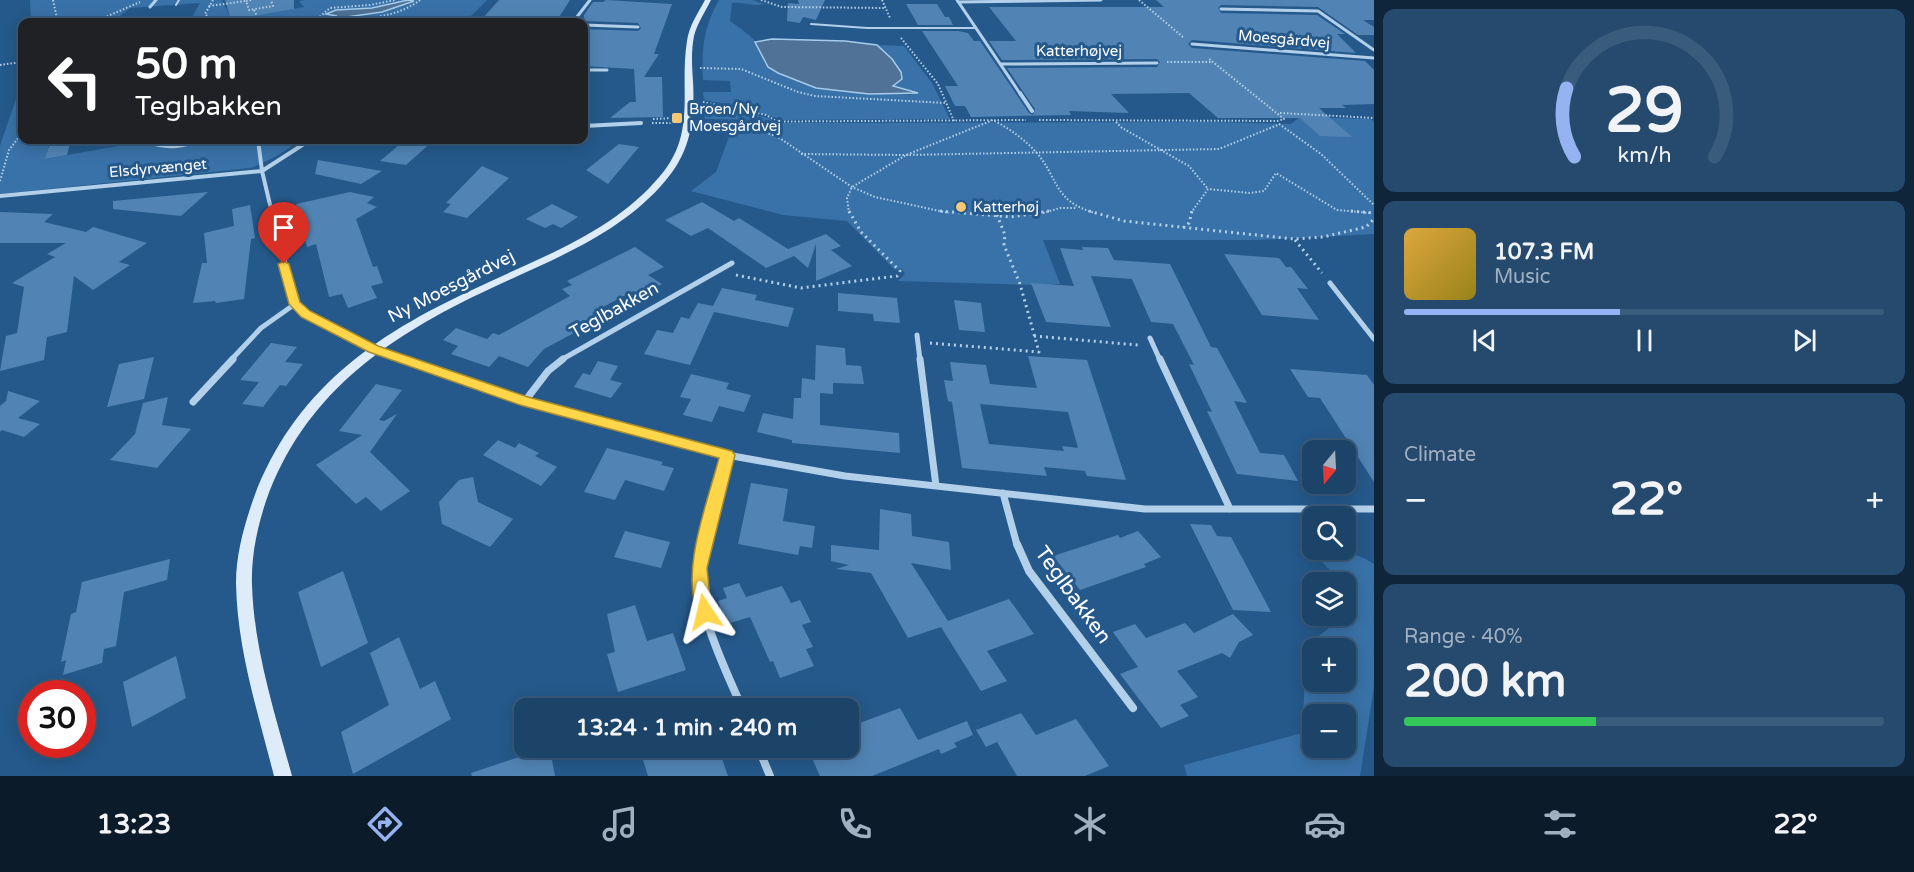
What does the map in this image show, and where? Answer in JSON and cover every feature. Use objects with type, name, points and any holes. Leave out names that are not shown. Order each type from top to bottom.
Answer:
[{"type":"street","points":[[150,7],[156,0]]},
{"type":"street","points":[[576,18],[590,0]]},
{"type":"street","name":"Ny Moesgårdvej","points":[[283,776],[260,687],[248,626],[244,582],[250,534],[262,491],[282,448],[307,413],[339,377],[373,349],[401,330],[445,306],[602,229],[661,181],[675,163],[684,145],[691,118],[689,68],[691,37],[708,0]]},
{"type":"street","points":[[957,1],[1101,0]]},
{"type":"street","points":[[957,1],[1032,111]]},
{"type":"street","name":"Moesgårdvej","points":[[1221,9],[1318,11],[1374,50]]},
{"type":"street","points":[[588,25],[638,27]]},
{"type":"street","name":"Moesgårdvej","points":[[1192,44],[1374,58]]},
{"type":"street","name":"Katterhøjvej","points":[[1001,64],[1158,63]]},
{"type":"street","points":[[588,70],[607,70]]},
{"type":"street","points":[[588,126],[641,123]]},
{"type":"street","points":[[154,144],[173,147],[187,144]]},
{"type":"street","points":[[259,144],[262,171],[295,304],[305,314],[373,349],[525,401],[727,455],[845,476],[1145,509],[1374,509]]},
{"type":"street","name":"Elsdyrvænget","points":[[0,196],[262,171],[304,144]]},
{"type":"street","name":"Teglbakken","points":[[525,401],[548,371],[568,355],[732,263]]},
{"type":"street","points":[[1330,283],[1374,339]]},
{"type":"street","points":[[193,402],[261,328],[295,304]]},
{"type":"street","points":[[1150,338],[1230,509]]},
{"type":"street","points":[[917,339],[936,486]]},
{"type":"street","points":[[727,455],[699,568],[701,597],[709,626],[738,698]]},
{"type":"street","name":"Teglbakken","points":[[1003,493],[1019,550],[1029,571],[1133,708]]},
{"type":"street","points":[[763,758],[770,776]]},
{"type":"lane","points":[[176,5],[180,0]]},
{"type":"lane","points":[[812,24],[895,28],[976,28]]},
{"type":"path","points":[[53,0],[58,18]]},
{"type":"path","points":[[207,18],[205,14],[213,0]]},
{"type":"path","points":[[209,6],[251,0]]},
{"type":"path","points":[[246,1],[249,10],[273,6],[272,0]]},
{"type":"path","points":[[318,18],[330,8],[370,5],[395,0]]},
{"type":"path","points":[[370,18],[381,17],[409,7],[420,0]]},
{"type":"path","points":[[761,0],[783,7],[886,8]]},
{"type":"path","points":[[882,0],[895,28],[938,84],[954,121]]},
{"type":"path","points":[[801,154],[906,155],[1219,149],[1223,144],[1237,141],[1284,119],[1178,35],[1139,0]]},
{"type":"path","points":[[105,18],[127,6],[142,2]]},
{"type":"path","points":[[254,9],[257,18]]},
{"type":"path","points":[[171,18],[176,11]]},
{"type":"path","points":[[1158,63],[1213,62]]},
{"type":"path","points":[[0,65],[18,63]]},
{"type":"path","points":[[689,68],[741,69],[792,90],[815,96],[946,103]]},
{"type":"path","points":[[704,102],[766,115],[777,121]]},
{"type":"path","points":[[1279,113],[1374,118]]},
{"type":"path","points":[[660,123],[651,123],[651,119],[691,118]]},
{"type":"path","points":[[718,271],[801,288],[881,280],[897,276],[900,271],[852,222],[845,206],[846,194],[852,187],[906,155],[993,120],[1010,129],[1036,152],[1061,194],[1078,208]]},
{"type":"path","points":[[723,122],[1026,120]]},
{"type":"path","points":[[1037,120],[1278,123],[1321,154],[1374,206]]},
{"type":"path","points":[[1115,121],[1122,128],[1189,166],[1209,189],[1250,193],[1264,191],[1276,173],[1337,210],[1374,213]]},
{"type":"path","points":[[732,122],[778,137],[852,187],[875,197],[957,214],[1011,217],[1035,215],[1060,208],[1078,208],[1124,221],[1294,239],[1323,237],[1366,227],[1374,219]]},
{"type":"path","points":[[0,181],[9,150],[18,139]]},
{"type":"path","points":[[182,164],[190,163]]},
{"type":"path","points":[[1182,228],[1189,223],[1191,212],[1209,189]]},
{"type":"path","points":[[917,339],[1039,352],[1020,284],[1004,245],[1005,235],[997,215]]},
{"type":"path","points":[[1294,239],[1330,283]]},
{"type":"path","points":[[1034,336],[1154,346]]},
{"type":"shaded area","points":[[30,0],[222,0],[231,18],[191,18],[200,3],[130,8],[120,16],[121,18],[31,18]]},
{"type":"shaded area","points":[[305,0],[487,0],[469,18],[243,18],[304,7],[299,1]]},
{"type":"shaded area","points":[[408,0],[414,1],[382,12],[339,18],[328,18],[337,16],[326,14],[336,10],[372,8]]},
{"type":"shaded area","points":[[719,0],[753,0],[764,4],[732,3],[730,21],[756,42],[770,69],[781,75],[820,87],[913,95],[892,86],[881,47],[877,45],[904,46],[932,83],[950,119],[782,120],[742,107],[704,100],[703,92],[731,92],[730,81],[703,80],[705,38],[710,19]]},
{"type":"shaded area","points":[[772,39],[845,41],[877,45],[892,59],[901,72],[902,79],[893,86],[918,93],[869,94],[816,88],[768,67],[755,42]]},
{"type":"shaded area","points":[[18,93],[18,144],[49,144],[46,159],[125,144],[296,144],[251,168],[0,194],[0,146]]},
{"type":"shaded area","points":[[703,104],[769,118],[770,120],[705,119]]},
{"type":"shaded area","points":[[1300,117],[1371,119],[1374,122],[1374,234],[1259,240],[1043,240],[1060,284],[898,281],[905,274],[901,268],[895,270],[847,221],[783,215],[691,191],[716,172],[730,134],[728,123],[1214,122],[1291,124]]},
{"type":"shaded area","points":[[1356,555],[1374,564],[1374,687],[1360,776],[1187,776],[1184,765],[1302,733],[1302,758],[1356,758],[1356,704],[1304,704],[1304,692],[1356,692],[1356,638],[1316,638],[1332,626],[1356,626],[1356,572],[1332,572],[1320,560],[1356,560]]},
{"type":"building","points":[[225,0],[294,0],[294,9],[230,18]]},
{"type":"building","points":[[499,0],[570,0],[559,18],[483,18]]},
{"type":"building","points":[[606,0],[672,4],[654,54],[659,54],[644,77],[662,77],[663,117],[610,118],[630,102],[636,102],[634,69],[588,66],[588,29],[638,31],[641,28],[638,23],[588,21],[588,18],[584,18],[593,2]]},
{"type":"building","points":[[798,0],[825,0],[816,20],[803,17],[800,23],[787,21],[788,3],[799,4]]},
{"type":"building","points":[[1156,0],[1374,0],[1374,20],[1363,20],[1374,27],[1374,35],[1358,35],[1318,7],[1221,5],[1218,8],[1221,13],[1317,15],[1345,34],[1337,34],[1356,53],[1192,40],[1188,44],[1192,48],[1365,61],[1374,70],[1374,104],[1342,105],[1346,108],[1319,108],[1352,137],[1320,136],[1300,118],[1218,118],[1189,93],[1111,94],[1129,113],[1069,111],[1071,115],[971,117],[965,106],[955,106],[945,86],[958,86],[922,31],[958,31],[968,33],[974,41],[980,41],[1029,113],[1033,115],[1035,109],[1007,68],[1157,67],[1160,62],[1157,59],[1002,60],[989,41],[1016,41],[989,7],[1164,7]]},
{"type":"building","points":[[906,4],[937,4],[953,25],[918,25]]},
{"type":"building","points":[[50,144],[70,144],[67,155],[45,159]]},
{"type":"building","points":[[400,144],[430,144],[406,165],[380,161]]},
{"type":"building","points":[[619,144],[639,147],[608,184],[586,170]]},
{"type":"building","points":[[318,160],[382,171],[361,184],[315,174]]},
{"type":"building","points":[[482,166],[509,178],[467,218],[443,212],[451,204],[446,203]]},
{"type":"building","points":[[208,192],[181,216],[113,209],[113,201]]},
{"type":"building","points":[[350,192],[374,197],[367,203],[377,207],[356,219],[373,267],[377,266],[383,283],[371,286],[377,298],[348,308],[342,294],[329,297],[316,244],[307,247],[296,204]]},
{"type":"building","points":[[702,202],[734,221],[739,218],[788,249],[826,234],[841,246],[831,250],[852,266],[816,281],[816,244],[808,268],[794,256],[766,268],[708,228],[691,236],[665,220]]},
{"type":"building","points":[[552,204],[578,217],[561,228],[553,224],[545,228],[526,219]]},
{"type":"building","points":[[250,205],[255,238],[251,239],[244,299],[193,303],[202,263],[207,263],[204,233],[234,226],[232,209]]},
{"type":"building","points":[[0,212],[53,214],[44,222],[86,232],[93,227],[147,243],[119,262],[130,265],[93,290],[74,276],[67,332],[47,337],[44,360],[0,371],[6,336],[17,333],[24,287],[12,283],[55,257],[47,254],[66,243],[0,243]]},
{"type":"building","points":[[635,247],[664,267],[648,275],[662,284],[640,295],[633,291],[592,313],[600,319],[544,349],[528,367],[499,356],[489,367],[451,354],[458,346],[443,340],[456,328],[487,339],[493,333],[499,335],[570,296],[562,289],[572,285],[567,281]]},
{"type":"building","points":[[1082,247],[1108,248],[1114,260],[1170,264],[1211,347],[1217,348],[1247,403],[1234,401],[1260,453],[1284,455],[1298,481],[1237,474],[1207,411],[1212,412],[1189,364],[1194,365],[1173,324],[1151,322],[1132,279],[1091,276],[1111,327],[1046,322],[1031,283],[1074,286],[1060,248],[1083,250]]},
{"type":"building","points":[[1224,254],[1279,258],[1286,267],[1291,267],[1308,289],[1297,288],[1319,320],[1262,315]]},
{"type":"building","points":[[722,288],[757,295],[755,300],[794,308],[788,327],[714,312],[690,365],[644,354],[657,330],[673,333],[681,317],[689,319],[698,303],[713,306]]},
{"type":"building","points":[[838,293],[897,298],[900,323],[874,321],[873,314],[838,311]]},
{"type":"building","points":[[954,300],[981,303],[985,332],[959,330]]},
{"type":"building","points":[[271,343],[297,347],[285,362],[303,364],[286,386],[280,385],[263,407],[242,404],[259,382],[240,380]]},
{"type":"building","points":[[816,345],[845,348],[846,365],[861,366],[864,384],[833,383],[833,394],[820,393],[820,425],[899,433],[900,453],[792,443],[792,440],[757,432],[763,413],[793,419],[794,398],[801,398],[802,378],[815,380]]},
{"type":"building","points":[[1028,356],[1087,360],[1126,480],[1087,476],[1085,471],[1044,467],[1047,476],[962,468],[952,402],[948,401],[944,380],[953,381],[950,362],[986,365],[990,384],[1037,388]],"holes":[[[980,404],[1068,412],[1078,448],[1062,446],[1064,451],[989,444]]]},
{"type":"building","points":[[154,357],[144,399],[107,407],[119,364]]},
{"type":"building","points":[[598,361],[618,366],[610,380],[622,383],[611,398],[574,387],[583,373],[590,375]]},
{"type":"building","points":[[1290,369],[1367,375],[1374,385],[1374,482],[1356,454],[1356,440],[1347,440],[1320,398],[1308,397]]},
{"type":"building","points":[[691,374],[729,383],[726,389],[751,395],[744,412],[719,406],[712,422],[683,415],[691,399],[680,397]]},
{"type":"building","points":[[376,384],[402,390],[379,420],[384,421],[397,414],[370,452],[410,491],[381,511],[366,497],[356,504],[316,465],[362,435],[339,431]]},
{"type":"building","points":[[8,391],[40,401],[18,418],[40,424],[24,437],[2,430],[0,432],[0,406],[6,401]]},
{"type":"building","points":[[168,397],[162,425],[191,429],[157,468],[110,460],[135,434],[143,403]]},
{"type":"building","points":[[498,440],[515,448],[519,443],[539,453],[535,456],[557,467],[541,486],[483,455]]},
{"type":"building","points":[[607,448],[663,462],[661,465],[674,468],[664,491],[625,480],[615,500],[584,492]]},
{"type":"building","points":[[473,477],[478,502],[513,519],[490,547],[442,524],[439,502],[459,480]]},
{"type":"building","points":[[751,483],[788,489],[783,521],[815,526],[812,548],[800,546],[798,555],[738,544]]},
{"type":"building","points":[[880,509],[911,514],[912,536],[949,542],[951,570],[911,563],[948,621],[1009,599],[1034,634],[987,651],[1007,681],[981,691],[941,627],[908,638],[871,573],[836,569],[849,565],[831,561],[831,545],[879,550]]},
{"type":"building","points":[[1190,524],[1211,525],[1217,536],[1231,537],[1271,612],[1233,610]]},
{"type":"building","points":[[625,531],[670,542],[661,568],[614,557]]},
{"type":"building","points":[[1138,531],[1161,557],[1144,564],[1146,567],[1080,590],[1053,556],[1118,535],[1120,538]]},
{"type":"building","points":[[170,559],[167,580],[124,592],[116,646],[104,649],[102,663],[63,675],[66,660],[61,662],[71,614],[76,612],[82,582]]},
{"type":"building","points":[[343,571],[368,643],[321,667],[298,592]]},
{"type":"building","points":[[739,583],[746,597],[782,586],[791,603],[800,600],[811,622],[802,625],[813,647],[806,649],[814,666],[780,678],[773,661],[770,662],[750,617],[727,624],[718,601],[727,598],[723,588]]},
{"type":"building","points":[[635,605],[647,641],[673,633],[686,670],[618,692],[607,654],[615,652],[607,614]]},
{"type":"building","points":[[1233,614],[1253,635],[1239,642],[1230,658],[1222,653],[1177,671],[1198,697],[1180,705],[1189,716],[1161,728],[1120,674],[1138,667],[1113,632],[1135,624],[1146,638],[1185,623],[1194,633]]},
{"type":"building","points":[[399,637],[420,689],[435,681],[451,719],[353,774],[341,732],[389,705],[370,653]]},
{"type":"building","points":[[176,656],[186,698],[132,727],[123,682]]},
{"type":"building","points":[[900,708],[918,740],[967,721],[973,735],[954,743],[957,747],[941,754],[939,749],[872,776],[820,776],[812,758],[859,758],[859,723]]},
{"type":"building","points":[[1021,713],[1036,735],[1076,719],[1109,766],[1085,776],[1017,776],[997,742],[986,747],[976,730]]},
{"type":"building","points":[[516,758],[552,758],[555,776],[472,776],[471,773]]},
{"type":"building","points":[[642,758],[722,758],[728,776],[648,776]]},
{"type":"place","name":"Broen/Ny Moesgårdvej","points":[[677,118]]},
{"type":"place","name":"Katterhøj","points":[[961,207]]},
{"type":"route","points":[[284,264],[295,304],[305,314],[373,349],[525,401],[727,455],[699,568],[701,597],[705,612]]}]
